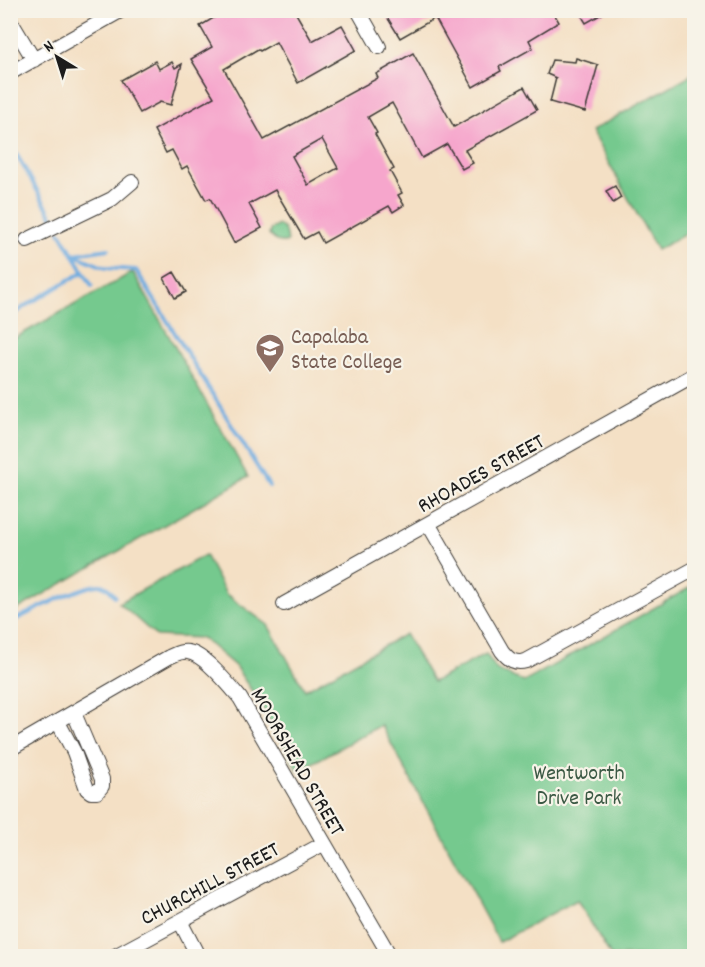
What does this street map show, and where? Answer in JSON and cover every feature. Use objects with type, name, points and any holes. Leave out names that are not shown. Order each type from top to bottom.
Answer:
[{"type":"street","points":[[10,73],[122,10]]},
{"type":"street","points":[[358,10],[379,47]]},
{"type":"street","points":[[10,20],[34,60]]},
{"type":"street","points":[[27,240],[112,199],[132,182]]},
{"type":"street","name":"RHOADES STREET","points":[[284,604],[694,375]]},
{"type":"street","points":[[429,525],[502,651],[513,661],[519,663],[694,569]]},
{"type":"street","name":"MOORSHEAD STREET","points":[[10,748],[178,652],[194,654],[240,698],[390,957]]},
{"type":"street","points":[[58,722],[74,752],[87,789],[97,792],[102,786],[102,779],[74,713]]},
{"type":"street","name":"CHURCHILL STREET","points":[[115,957],[323,844]]},
{"type":"street","points":[[180,921],[198,957]]},
{"type":"green space","points":[[694,73],[694,229],[657,250],[591,131]]},
{"type":"green space","points":[[279,225],[284,229],[288,241],[286,243],[276,241],[269,234],[271,229]]},
{"type":"green space","points":[[133,272],[248,477],[11,613],[11,340]]},
{"type":"green space","name":"Wentworth Drive Park","points":[[205,555],[226,594],[268,625],[305,690],[405,634],[433,682],[486,654],[497,670],[524,682],[694,585],[694,956],[611,956],[577,900],[499,942],[381,725],[298,771],[260,703],[235,666],[202,638],[156,636],[119,603]]},
{"type":"building","points":[[227,10],[294,10],[312,41],[342,25],[356,50],[298,83],[276,42],[260,51],[258,49],[224,69],[264,140],[378,78],[376,74],[413,53],[454,127],[524,87],[537,110],[465,150],[473,163],[462,169],[447,144],[422,158],[392,103],[368,117],[394,169],[390,171],[402,193],[398,195],[404,205],[393,212],[389,206],[323,243],[317,232],[304,239],[275,190],[249,204],[262,228],[234,243],[210,198],[206,200],[187,166],[182,169],[172,150],[166,153],[154,130],[214,97],[191,59],[212,47],[200,26]],"holes":[[[322,139],[338,168],[308,185],[292,156]]]},
{"type":"building","points":[[398,10],[552,10],[559,22],[529,40],[533,48],[499,67],[501,71],[473,87],[435,18],[400,38],[387,17]]},
{"type":"building","points":[[578,10],[609,10],[586,23]]},
{"type":"building","points":[[576,58],[598,65],[585,112],[550,102],[556,78],[547,74],[552,60],[575,62]]},
{"type":"building","points":[[155,61],[159,69],[172,62],[175,68],[182,64],[171,105],[160,102],[140,113],[121,80]]},
{"type":"building","points":[[615,186],[621,198],[613,203],[606,191]]},
{"type":"building","points":[[174,272],[186,292],[175,298],[164,278]]},
{"type":"waterway","points":[[10,143],[53,218]]},
{"type":"waterway","points":[[60,232],[92,286]]},
{"type":"waterway","points":[[74,254],[109,249]]},
{"type":"waterway","points":[[73,254],[106,268],[136,270],[269,486]]},
{"type":"waterway","points":[[10,318],[25,306],[83,272]]},
{"type":"waterway","points":[[10,622],[70,594],[93,586],[105,586],[115,596]]},
{"type":"place","name":"Capalaba State College","points":[[270,374]]}]
